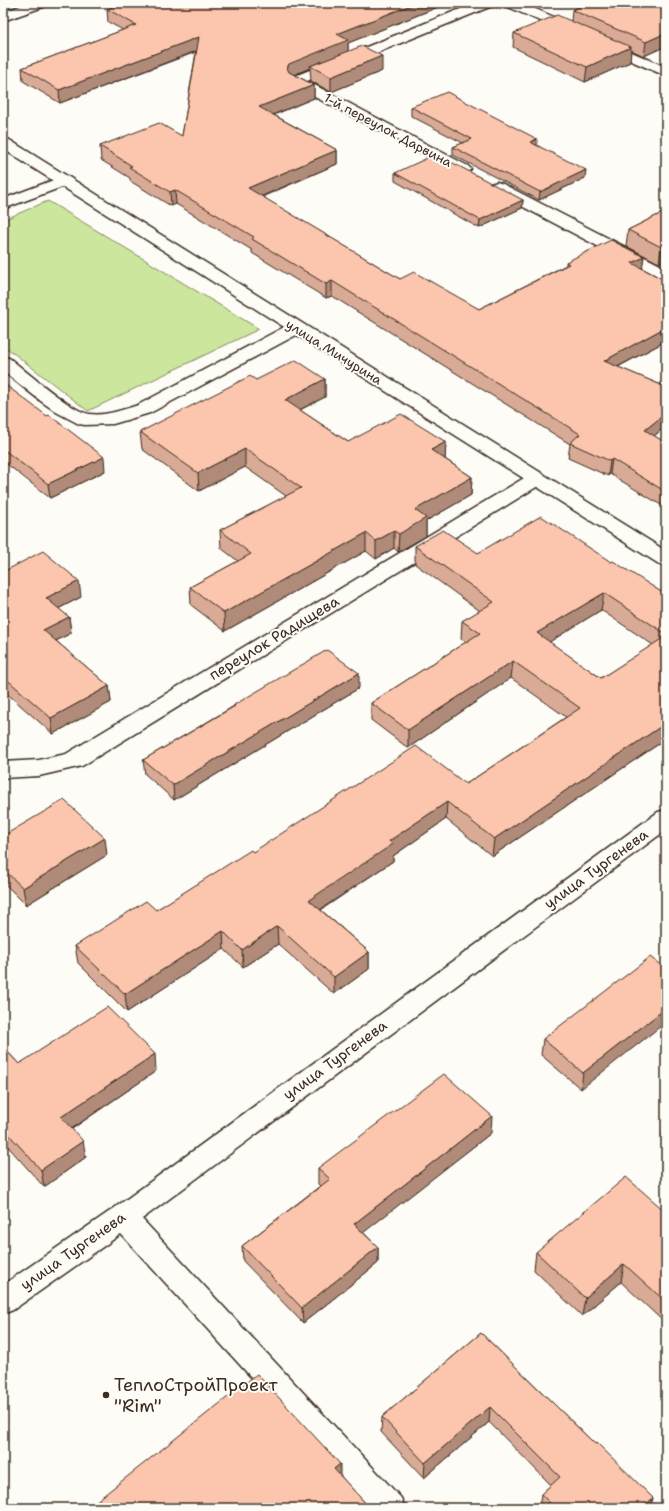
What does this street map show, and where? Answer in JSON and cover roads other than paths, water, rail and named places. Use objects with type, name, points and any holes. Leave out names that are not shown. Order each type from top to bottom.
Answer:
[{"type":"street","points":[[3,17],[41,3]]},
{"type":"street","name":"1-й переулок Дарвина","points":[[487,3],[294,81],[666,275]]},
{"type":"street","points":[[511,3],[666,72]]},
{"type":"street","name":"улица Мичурина","points":[[3,142],[666,560]]},
{"type":"street","points":[[3,204],[64,181]]},
{"type":"street","points":[[3,362],[48,398],[64,409],[85,420],[113,419],[144,409],[296,328]]},
{"type":"street","name":"переулок Радищева","points":[[3,770],[25,771],[40,769],[74,760],[536,479]]},
{"type":"street","name":"улица Тургенева","points":[[3,1301],[122,1217],[666,818]]},
{"type":"street","points":[[122,1217],[390,1508]]},
{"type":"place","name":"ТеплоСтройПроект \"Rim\"","points":[[106,1395]]}]
